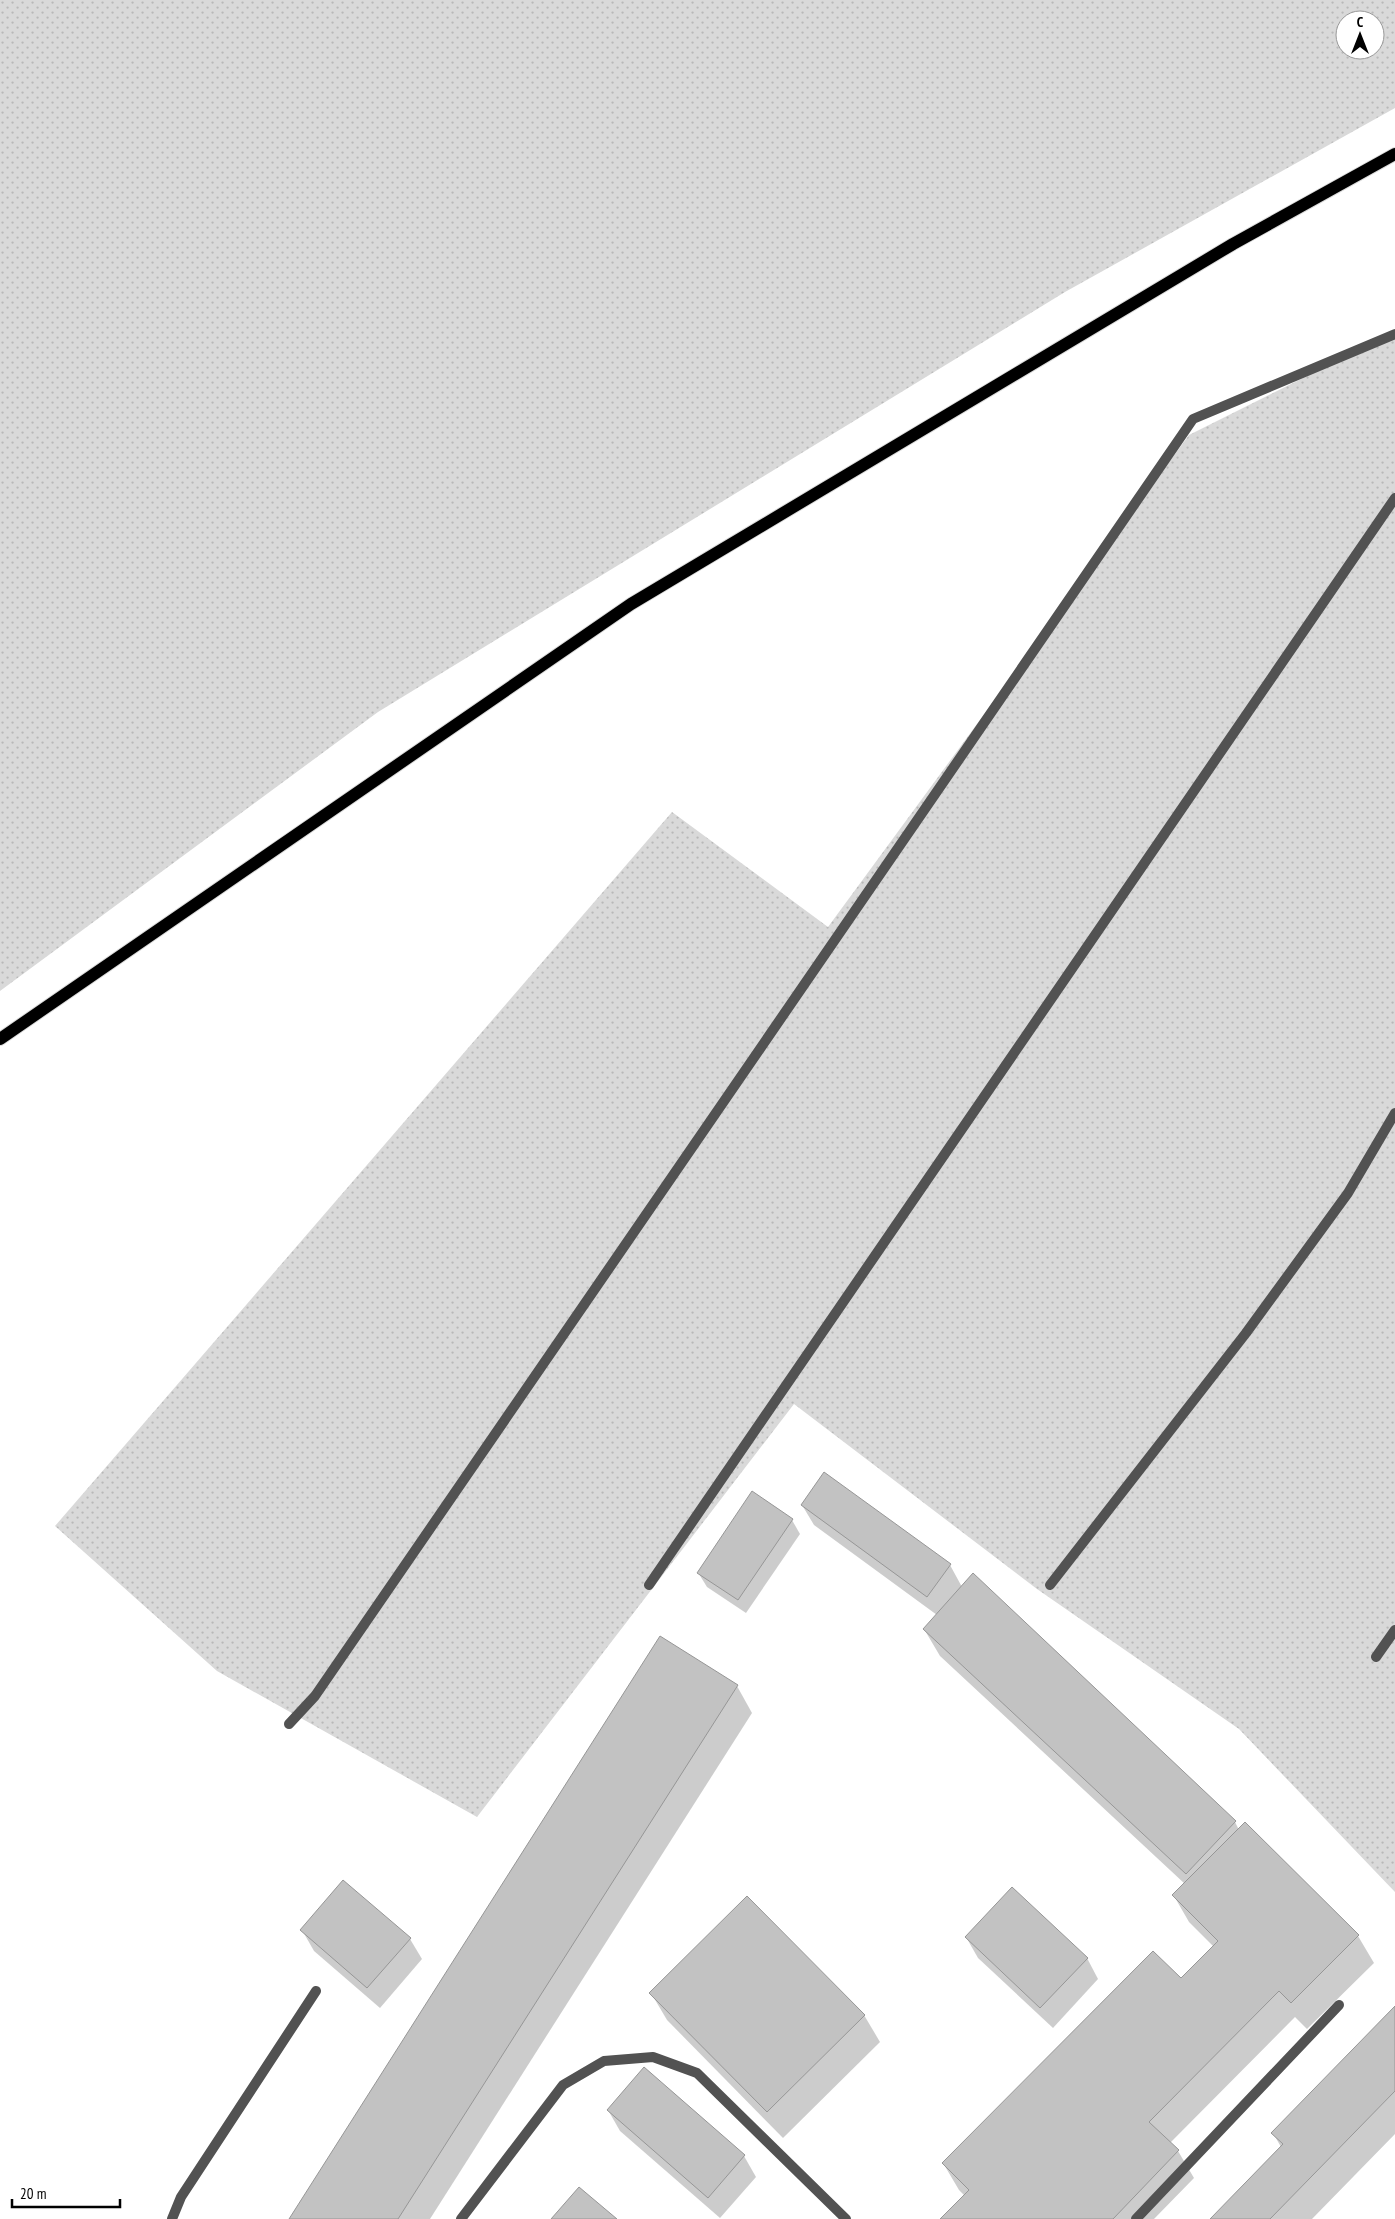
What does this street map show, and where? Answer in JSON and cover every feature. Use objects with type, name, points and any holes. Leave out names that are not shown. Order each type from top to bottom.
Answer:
[{"type":"main road","points":[[0,1039],[631,604],[1233,244],[1395,154]]},
{"type":"lane","points":[[289,1724],[315,1696],[1193,419],[1395,334]]},
{"type":"lane","points":[[649,1585],[1395,498]]},
{"type":"lane","points":[[1050,1585],[1246,1333],[1348,1194],[1395,1113]]},
{"type":"lane","points":[[1376,1657],[1395,1630]]},
{"type":"lane","points":[[172,2219],[181,2197],[316,1991]]},
{"type":"lane","points":[[1136,2219],[1339,2005]]},
{"type":"lane","points":[[461,2219],[563,2085],[604,2061],[653,2056],[697,2073],[846,2219]]},
{"type":"shaded area","points":[[0,0],[1395,0],[1395,108],[1065,292],[378,712],[0,991]]},
{"type":"shaded area","points":[[1395,332],[1395,1892],[1239,1729],[1037,1589],[794,1404],[477,1817],[217,1671],[55,1526],[672,812],[828,927],[1189,435]]},
{"type":"building","points":[[824,1472],[951,1564],[927,1597],[801,1505]]},
{"type":"building","points":[[752,1491],[793,1519],[738,1600],[697,1573]]},
{"type":"building","points":[[973,1573],[1236,1821],[1186,1874],[923,1629]]},
{"type":"building","points":[[660,1636],[738,1685],[398,2219],[289,2219]]},
{"type":"building","points":[[1245,1822],[1359,1935],[1291,2003],[1279,1991],[1149,2122],[1179,2150],[1113,2219],[940,2219],[969,2190],[942,2163],[1153,1951],[1181,1978],[1218,1941],[1172,1895]]},
{"type":"building","points":[[343,1880],[411,1938],[367,1988],[300,1930]]},
{"type":"building","points":[[1012,1887],[1088,1958],[1040,2008],[965,1937]]},
{"type":"building","points":[[747,1896],[865,2015],[767,2112],[649,1993]]},
{"type":"building","points":[[1395,2006],[1395,2091],[1270,2219],[1210,2219],[1283,2144],[1271,2133]]},
{"type":"building","points":[[644,2067],[745,2155],[708,2198],[607,2110]]},
{"type":"building","points":[[579,2187],[617,2219],[551,2219]]}]
